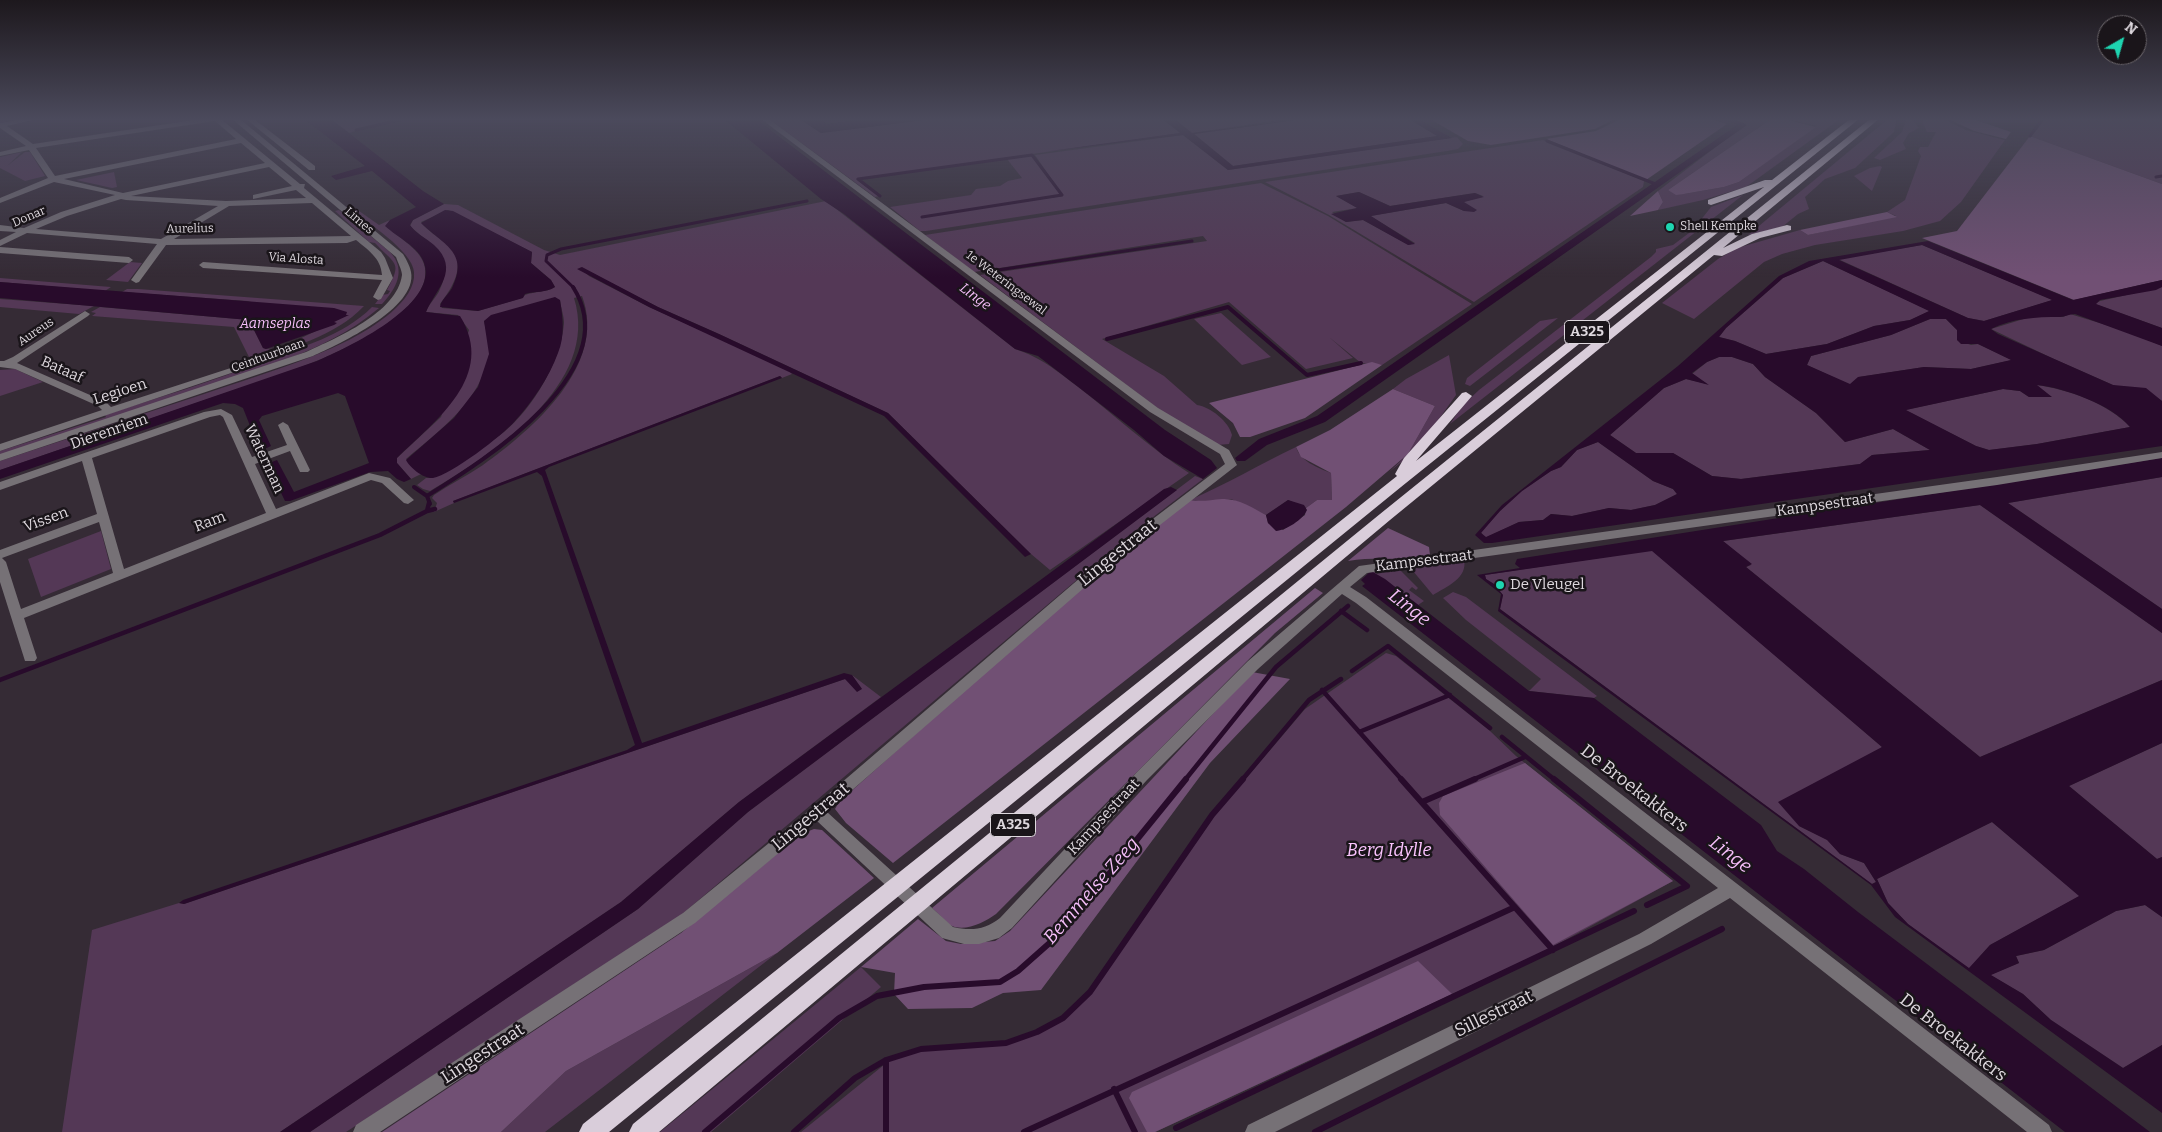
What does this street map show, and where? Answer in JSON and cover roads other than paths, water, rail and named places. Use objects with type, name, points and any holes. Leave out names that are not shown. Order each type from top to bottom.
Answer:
[{"type":"highway","name":"A325","points":[[591,1132],[1396,484],[1789,172]]},
{"type":"highway","name":"A325","points":[[641,1132],[1385,517],[1810,172]]},
{"type":"highway","points":[[1711,202],[1779,180]]},
{"type":"highway","points":[[1698,263],[1756,236],[1787,228]]},
{"type":"highway","points":[[1396,484],[1409,461],[1466,396]]},
{"type":"street","points":[[48,172],[53,179],[122,195],[126,198],[228,204],[314,200]]},
{"type":"street","points":[[0,201],[53,179],[88,172]]},
{"type":"street","name":"Donar","points":[[0,243],[24,230],[122,195],[233,172]]},
{"type":"street","name":"Limes","points":[[280,172],[357,236],[384,262],[388,278]]},
{"type":"street","name":"Ceintuurbaan","points":[[0,458],[294,360],[334,343],[382,313],[402,293],[407,283],[409,271],[405,262],[300,172]]},
{"type":"street","name":"1e Weteringsewal","points":[[836,172],[1154,410],[1224,452],[1230,465]]},
{"type":"street","points":[[136,280],[163,242],[228,204],[313,182]]},
{"type":"street","name":"Aurelius","points":[[0,228],[163,242],[347,240],[357,236]]},
{"type":"street","points":[[0,250],[129,260]]},
{"type":"street","name":"Via Alosta","points":[[203,265],[388,278]]},
{"type":"street","points":[[378,297],[386,288],[388,278]]},
{"type":"street","name":"Aureus","points":[[2,365],[17,359],[85,314]]},
{"type":"street","name":"Bataaf","points":[[2,365],[16,366],[102,404],[109,411]]},
{"type":"street","name":"Legioen","points":[[0,448],[250,365]]},
{"type":"street","name":"Dierenriem","points":[[0,486],[208,414],[221,412],[227,415]]},
{"type":"street","name":"Waterman","points":[[227,415],[273,515]]},
{"type":"street","points":[[283,425],[304,470]]},
{"type":"street","points":[[249,462],[293,446]]},
{"type":"street","name":"Kampsestraat","points":[[817,812],[948,933],[962,937],[984,937],[997,932],[1142,776],[1253,665],[1343,589],[1363,569],[2162,455]]},
{"type":"street","points":[[86,456],[120,576]]},
{"type":"street","name":"Lingestraat","points":[[363,1132],[688,918],[817,812],[1120,550],[1230,465]]},
{"type":"street","name":"Ram","points":[[18,615],[376,476],[387,480],[408,500]]},
{"type":"street","name":"Vissen","points":[[0,555],[104,516]]},
{"type":"street","points":[[0,562],[30,658]]},
{"type":"street","name":"De Broekakkers","points":[[1343,589],[1361,600],[2042,1132]]},
{"type":"street","name":"Sillestraat","points":[[1255,1132],[1645,939],[1730,890]]},
{"type":"water","points":[[345,172],[369,172],[336,180],[331,176]]},
{"type":"water","points":[[373,172],[399,172],[423,191],[444,204],[413,220],[410,225],[434,245],[442,254],[446,263],[444,279],[426,312],[460,316],[470,338],[471,358],[467,377],[457,395],[444,412],[397,458],[397,463],[411,479],[404,482],[388,471],[370,472],[290,501],[285,501],[267,464],[277,460],[294,492],[369,463],[345,396],[338,393],[262,416],[259,420],[271,446],[260,451],[243,408],[235,404],[223,403],[0,479],[0,470],[317,361],[348,346],[387,323],[405,309],[418,294],[425,279],[424,263],[421,257],[413,247],[385,226],[390,220],[416,207]]},
{"type":"water","name":"Linge","points":[[788,172],[825,172],[1165,430],[1211,460],[1217,468],[1203,479],[1164,456],[1134,430],[1038,356],[1015,349],[844,214],[821,199]]},
{"type":"water","points":[[1359,192],[1390,206],[1475,193],[1484,197],[1464,202],[1477,210],[1474,212],[1464,211],[1446,203],[1371,216],[1415,244],[1408,245],[1363,220],[1346,222],[1331,214],[1357,208],[1336,196]]},
{"type":"water","points":[[445,210],[453,211],[532,252],[531,263],[551,280],[555,287],[525,294],[523,298],[478,311],[440,307],[457,276],[458,266],[456,257],[445,243],[421,223]]},
{"type":"water","points":[[1928,241],[2073,300],[2162,280],[2162,287],[2156,290],[2100,300],[2096,304],[2162,328],[2162,346],[2075,314],[2062,317],[2016,320],[1991,329],[1998,334],[2113,385],[2146,388],[2162,401],[2162,446],[1492,543],[1484,543],[1475,535],[1502,505],[1678,366],[1779,276],[1809,261]],"holes":[[[1922,245],[2052,300],[1984,321],[1968,318],[1839,260]],[[1823,261],[1929,311],[1910,320],[1874,326],[1827,344],[1766,354],[1735,341],[1719,337],[1726,328],[1783,278]],[[1930,319],[1946,319],[1957,330],[1957,340],[1961,344],[1978,344],[2011,360],[1971,369],[1924,367],[1858,377],[1850,384],[1807,365],[1811,356],[1891,335]],[[1719,357],[1732,357],[1753,364],[1765,377],[1816,413],[1845,442],[1893,429],[1930,450],[1872,455],[1860,464],[1741,479],[1712,476],[1673,453],[1636,453],[1610,435],[1664,388],[1686,379],[1709,385],[1692,373],[1707,362]],[[2037,385],[2061,390],[2087,399],[2112,412],[2130,427],[2037,444],[1989,450],[1976,446],[1906,410],[2003,389],[2020,391],[2029,397],[2052,397]],[[1598,442],[1653,481],[1673,489],[1677,494],[1655,505],[1631,510],[1609,508],[1572,516],[1551,514],[1543,520],[1519,522],[1486,537],[1481,533],[1500,511],[1522,491],[1551,471],[1561,467],[1577,450]]]},
{"type":"water","points":[[582,267],[658,307],[888,413],[1031,554],[1025,557],[884,416],[649,307],[577,269]]},
{"type":"water","name":"Aamseplas","points":[[0,282],[334,308],[347,312],[346,315],[349,315],[334,322],[337,323],[334,325],[266,349],[263,348],[249,320],[0,298]]},
{"type":"water","points":[[555,297],[560,300],[562,313],[563,327],[560,347],[545,380],[521,414],[489,444],[452,470],[429,478],[414,469],[406,460],[454,418],[478,387],[489,354],[484,321],[491,315]]},
{"type":"water","points":[[780,376],[782,378],[545,470],[642,743],[844,673],[852,675],[862,689],[857,692],[845,679],[184,904],[179,903],[183,900],[627,750],[635,745],[542,476],[537,472],[454,503],[453,501]]},
{"type":"water","points":[[2162,458],[2162,477],[2008,503],[2162,609],[2162,633],[1980,505],[1723,541],[1752,564],[1746,567],[1980,757],[2162,680],[2162,743],[2069,786],[2157,859],[2162,857],[2162,917],[2145,905],[2116,911],[2044,950],[2016,956],[2019,963],[1991,975],[2023,994],[2051,1020],[2123,1068],[2162,1045],[2162,1113],[1895,917],[1871,885],[1498,611],[1501,594],[1477,575],[1520,568],[1515,564],[1517,559]],"holes":[[[1652,551],[1882,747],[1778,802],[1799,826],[1827,840],[1840,854],[1864,863],[1876,882],[1872,884],[1500,609],[1503,595],[1494,584],[1486,579],[1485,575]],[[1992,822],[2079,896],[1990,945],[1969,968],[1908,924],[1888,903],[1877,879]]]},
{"type":"water","points":[[1171,487],[1177,490],[748,812],[638,909],[310,1132],[280,1132],[621,902],[739,802],[1164,489]]},
{"type":"water","points":[[1288,500],[1304,505],[1307,510],[1294,524],[1276,531],[1268,523],[1266,515]]},
{"type":"water","name":"Linge","points":[[1371,571],[1385,579],[1529,691],[1594,698],[1761,825],[1777,851],[1804,869],[1858,912],[2150,1132],[2065,1132],[1362,586],[1365,584],[1361,580]]},
{"type":"waterway","points":[[880,196],[858,179],[910,172]]},
{"type":"waterway","points":[[922,217],[1062,195],[1045,172]]},
{"type":"waterway","points":[[1625,172],[1658,185]]},
{"type":"waterway","points":[[1241,458],[1263,442],[1305,427],[1321,419],[1676,172]]},
{"type":"waterway","points":[[2156,177],[2162,176]]},
{"type":"waterway","points":[[573,287],[546,261],[547,255],[561,249],[807,201]]},
{"type":"waterway","points":[[991,271],[1192,241]]},
{"type":"waterway","points":[[427,496],[482,460],[513,436],[542,409],[566,381],[581,350],[585,319],[573,287]]},
{"type":"waterway","points":[[1107,339],[1228,307],[1307,375],[1361,363]]},
{"type":"waterway","points":[[414,487],[427,496]]},
{"type":"waterway","points":[[427,496],[430,504]]},
{"type":"waterway","points":[[427,511],[429,503]]},
{"type":"waterway","points":[[427,511],[435,509]]},
{"type":"waterway","points":[[0,680],[380,535],[427,511]]},
{"type":"waterway","name":"Bemmelse Zeeg","points":[[1342,611],[1348,606]]},
{"type":"waterway","name":"Bemmelse Zeeg","points":[[1185,780],[1276,667],[1342,611]]},
{"type":"waterway","points":[[1342,611],[1367,630]]},
{"type":"waterway","points":[[1352,671],[1388,646],[1449,695]]},
{"type":"waterway","points":[[1323,691],[1341,679]]},
{"type":"waterway","points":[[1242,780],[1309,700],[1323,691]]},
{"type":"waterway","points":[[1323,691],[1359,732]]},
{"type":"waterway","points":[[1359,732],[1449,695]]},
{"type":"waterway","points":[[1449,695],[1490,728]]},
{"type":"waterway","points":[[1359,732],[1402,780]]},
{"type":"waterway","points":[[1502,737],[1555,780]]},
{"type":"waterway","points":[[1472,780],[1525,757]]},
{"type":"waterway","name":"Bemmelse Zeeg","points":[[705,1132],[839,1018],[877,996],[924,987],[1000,982],[1018,971],[1062,932],[1186,779]]},
{"type":"waterway","points":[[886,1060],[921,1049],[1006,1043],[1037,1032],[1063,1018],[1090,992],[1212,815],[1243,779]]},
{"type":"waterway","points":[[1401,779],[1515,907]]},
{"type":"waterway","points":[[1422,802],[1475,779]]},
{"type":"waterway","points":[[1554,779],[1687,886],[1647,905]]},
{"type":"waterway","points":[[1115,1090],[1515,907]]},
{"type":"waterway","points":[[1515,907],[1553,950]]},
{"type":"waterway","points":[[1553,950],[1634,911]]},
{"type":"waterway","points":[[1315,1132],[1722,929]]},
{"type":"waterway","points":[[1176,1128],[1553,950]]},
{"type":"waterway","points":[[794,1132],[855,1078],[886,1060]]},
{"type":"waterway","points":[[886,1060],[886,1132]]},
{"type":"waterway","points":[[1024,1132],[1115,1090]]},
{"type":"waterway","points":[[1115,1090],[1135,1132]]},
{"type":"place","name":"Shell Kempke","points":[[1670,227]]},
{"type":"place","name":"De Vleugel","points":[[1500,585]]},
{"type":"park label","name":"Berg Idylle","points":[[1389,851]]}]
